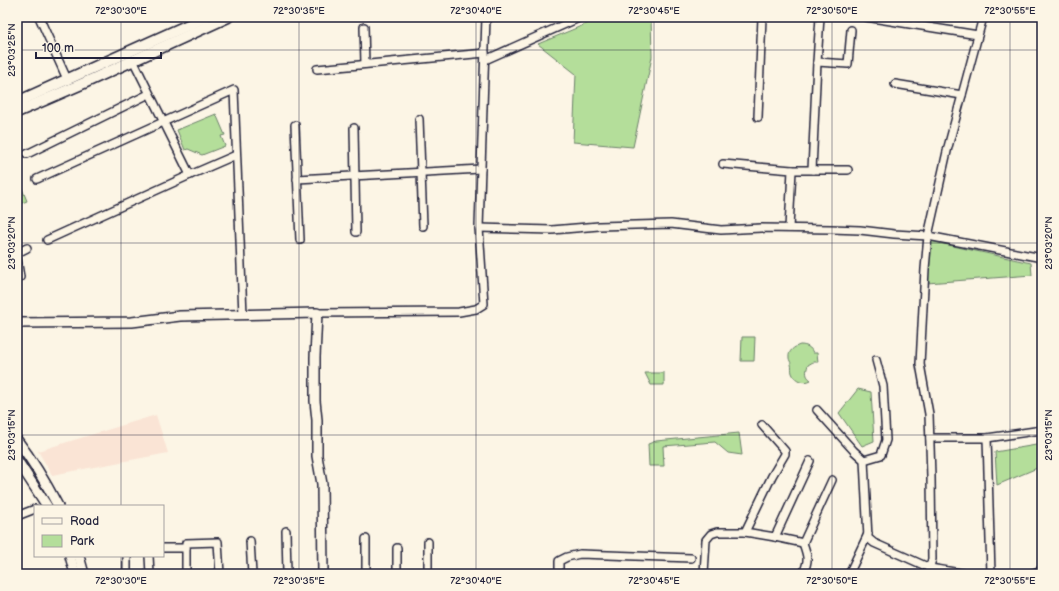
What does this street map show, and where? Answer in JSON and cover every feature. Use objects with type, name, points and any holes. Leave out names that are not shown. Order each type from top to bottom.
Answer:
[{"type":"main road","points":[[17,102],[206,17]]},
{"type":"main road","points":[[17,112],[228,17]]},
{"type":"street","points":[[39,17],[67,79]]},
{"type":"street","points":[[17,323],[132,322],[180,316],[459,312],[476,309],[484,304],[479,228],[486,17]]},
{"type":"street","points":[[317,69],[365,64],[485,57],[581,17]]},
{"type":"street","points":[[758,116],[762,17]]},
{"type":"street","points":[[812,170],[820,17]]},
{"type":"street","points":[[866,17],[978,35]]},
{"type":"street","points":[[929,571],[932,559],[929,414],[920,364],[928,236],[948,147],[983,17]]},
{"type":"street","points":[[364,27],[365,64]]},
{"type":"street","points":[[817,62],[848,64],[851,30]]},
{"type":"street","points":[[133,60],[190,175]]},
{"type":"street","points":[[895,84],[962,95]]},
{"type":"street","points":[[37,179],[234,90],[243,315]]},
{"type":"street","points":[[26,154],[149,94]]},
{"type":"street","points":[[419,119],[423,226]]},
{"type":"street","points":[[295,125],[300,240]]},
{"type":"street","points":[[354,128],[356,232]]},
{"type":"street","points":[[47,240],[236,155]]},
{"type":"street","points":[[723,164],[792,170],[848,170]]},
{"type":"street","points":[[297,179],[481,169]]},
{"type":"street","points":[[789,228],[792,170]]},
{"type":"street","points":[[479,228],[552,230],[599,226],[671,224],[721,230],[761,228],[838,229],[928,236],[1042,258]]},
{"type":"street","points":[[17,253],[27,248]]},
{"type":"street","points":[[17,259],[20,277],[17,277]]},
{"type":"street","points":[[317,313],[315,401],[317,420],[317,456],[322,484],[324,574]]},
{"type":"street","points":[[864,460],[881,455],[886,440],[883,386],[876,360]]},
{"type":"street","points":[[817,410],[864,460],[868,538],[929,571],[966,574]]},
{"type":"street","points":[[745,532],[772,476],[785,454],[785,451],[762,425]]},
{"type":"street","points":[[930,438],[987,438],[1042,430]]},
{"type":"street","points":[[987,438],[991,574]]},
{"type":"street","points":[[17,440],[44,479],[57,505]]},
{"type":"street","points":[[17,461],[45,505]]},
{"type":"street","points":[[775,537],[810,461]]},
{"type":"street","points":[[803,574],[807,564],[807,554],[803,542],[832,480]]},
{"type":"street","points":[[17,516],[34,509]]},
{"type":"street","points":[[286,531],[287,574]]},
{"type":"street","points":[[704,574],[706,540],[711,534],[717,532],[745,532],[803,542]]},
{"type":"street","points":[[849,574],[868,534]]},
{"type":"street","points":[[366,539],[366,574]]},
{"type":"street","points":[[250,541],[252,574]]},
{"type":"street","points":[[186,574],[186,543],[218,542],[220,574]]},
{"type":"street","points":[[428,542],[428,574]]},
{"type":"street","points":[[164,548],[186,548]]},
{"type":"street","points":[[397,548],[397,574]]},
{"type":"street","points":[[559,574],[559,561],[567,557],[580,554],[691,558]]},
{"type":"street","points":[[75,574],[79,557]]},
{"type":"street","points":[[79,557],[84,574]]},
{"type":"street","points":[[127,557],[127,574]]},
{"type":"street","points":[[149,557],[150,574]]},
{"type":"street","points":[[1031,574],[1042,570]]},
{"type":"shaded area","points":[[156,415],[168,453],[52,475],[38,451]]},
{"type":"green space","points":[[603,17],[651,17],[652,57],[633,147],[573,142],[576,74],[538,44]]},
{"type":"green space","points":[[216,114],[225,135],[221,136],[225,146],[202,155],[188,149],[185,150],[177,130]]},
{"type":"green space","points":[[17,176],[27,201],[17,205]]},
{"type":"green space","points":[[930,241],[1031,263],[1032,275],[927,283]]},
{"type":"green space","points":[[742,337],[755,337],[754,361],[741,361]]},
{"type":"green space","points":[[800,345],[808,347],[813,353],[817,353],[818,362],[813,362],[808,365],[806,373],[811,380],[806,382],[797,380],[793,376],[789,359],[790,351]]},
{"type":"green space","points":[[645,373],[664,373],[664,385],[651,385]]},
{"type":"green space","points":[[858,389],[871,392],[874,441],[862,446],[839,413]]},
{"type":"green space","points":[[739,433],[742,455],[728,453],[715,442],[663,446],[664,466],[649,466],[648,444],[656,441]]},
{"type":"green space","points":[[1042,444],[1042,466],[997,485],[995,452]]}]
